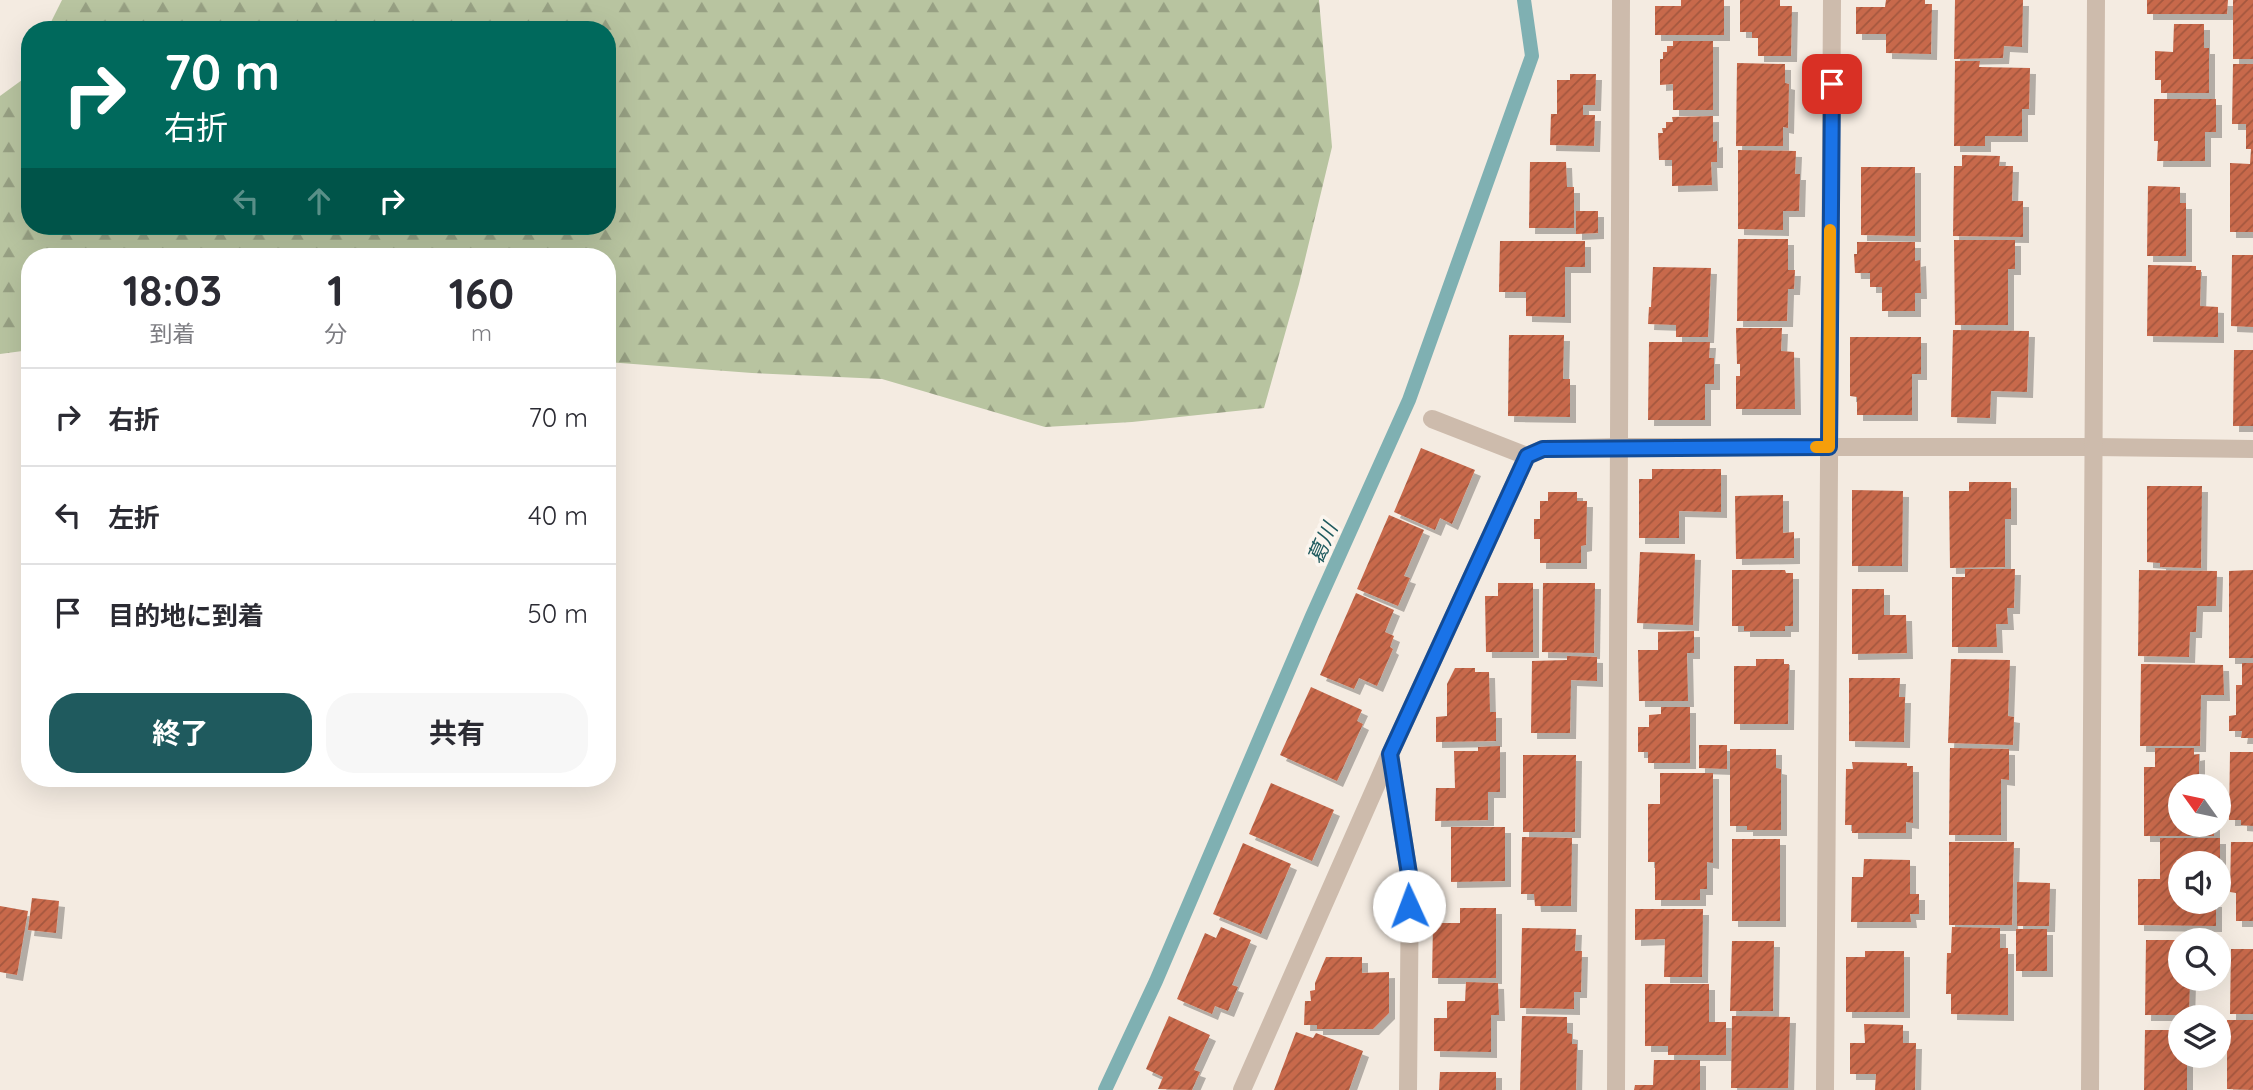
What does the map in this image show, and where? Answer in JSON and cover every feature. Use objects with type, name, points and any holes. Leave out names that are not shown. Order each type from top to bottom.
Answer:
[{"type":"street","points":[[1616,1090],[1621,0]]},
{"type":"street","points":[[1825,1090],[1832,0]]},
{"type":"street","points":[[2090,1090],[2096,0]]},
{"type":"street","points":[[1432,419],[1527,456]]},
{"type":"street","points":[[1241,1090],[1390,754],[1527,456],[1543,449],[1619,447],[2253,449]]},
{"type":"street","points":[[1390,754],[1410,880],[1408,1090]]},
{"type":"green space","points":[[62,0],[1319,0],[1332,147],[1299,284],[1264,408],[1132,422],[1045,427],[882,379],[616,363],[616,248],[21,248],[21,351],[0,354],[0,96],[21,81],[21,235],[616,235],[616,21],[52,21]]},
{"type":"building","points":[[1681,0],[1724,0],[1724,35],[1655,35],[1655,6],[1681,6]]},
{"type":"building","points":[[1740,0],[1780,0],[1780,6],[1792,6],[1791,56],[1758,56],[1758,38],[1752,38],[1752,32],[1740,32]]},
{"type":"building","points":[[1886,0],[1925,0],[1925,4],[1932,4],[1931,54],[1886,53],[1886,34],[1856,34],[1856,7],[1885,7]]},
{"type":"building","points":[[1955,0],[2023,0],[2022,47],[2004,46],[2003,58],[1954,59]]},
{"type":"building","points":[[2147,0],[2228,0],[2227,14],[2147,14]]},
{"type":"building","points":[[2233,0],[2253,0],[2253,59],[2233,59]]},
{"type":"building","points":[[2174,24],[2204,24],[2204,48],[2209,48],[2209,93],[2161,93],[2161,80],[2155,80],[2155,51],[2173,52]]},
{"type":"building","points":[[1673,41],[1713,41],[1713,110],[1673,110],[1673,84],[1660,85],[1660,59],[1663,59],[1663,52],[1667,52],[1667,46],[1673,46]]},
{"type":"building","points":[[1955,61],[1980,61],[1979,67],[2030,68],[2029,109],[2022,109],[2022,136],[1985,136],[1985,146],[1954,146]]},
{"type":"building","points":[[1737,63],[1785,64],[1785,83],[1789,84],[1788,128],[1783,127],[1783,146],[1736,146]]},
{"type":"building","points":[[2233,64],[2253,64],[2253,232],[2230,232],[2230,163],[2250,164],[2251,149],[2246,149],[2246,124],[2232,124]]},
{"type":"building","points":[[1570,74],[1596,74],[1595,105],[1583,105],[1583,115],[1595,115],[1594,146],[1550,145],[1551,114],[1557,114],[1557,80],[1570,80]]},
{"type":"building","points":[[2154,99],[2216,99],[2216,132],[2205,132],[2205,161],[2157,161]]},
{"type":"building","points":[[1713,116],[1713,142],[1717,141],[1717,162],[1711,162],[1712,185],[1672,186],[1672,160],[1659,160],[1658,133],[1663,133],[1662,128],[1666,128],[1666,122],[1673,122],[1672,117]]},
{"type":"building","points":[[1738,150],[1796,151],[1795,174],[1800,174],[1799,211],[1783,211],[1783,230],[1738,229]]},
{"type":"building","points":[[1962,155],[2000,156],[1999,166],[2013,166],[2012,201],[2023,201],[2023,237],[1953,236],[1954,166],[1962,166]]},
{"type":"building","points":[[1530,162],[1566,162],[1567,187],[1574,187],[1574,228],[1529,228]]},
{"type":"building","points":[[1861,167],[1915,167],[1915,236],[1861,235]]},
{"type":"building","points":[[2148,186],[2180,187],[2180,203],[2186,203],[2186,256],[2147,256]]},
{"type":"building","points":[[1576,211],[1598,211],[1598,233],[1576,234]]},
{"type":"building","points":[[1738,239],[1788,239],[1788,270],[1795,270],[1794,289],[1788,289],[1787,321],[1737,321]]},
{"type":"building","points":[[1954,240],[2015,240],[2015,269],[2008,269],[2008,325],[1955,325]]},
{"type":"building","points":[[1500,241],[1585,241],[1585,267],[1565,267],[1565,317],[1526,316],[1526,292],[1499,292]]},
{"type":"building","points":[[1857,242],[1915,242],[1915,261],[1920,260],[1921,293],[1915,293],[1915,311],[1882,311],[1882,287],[1870,287],[1870,273],[1855,273],[1854,254],[1857,254]]},
{"type":"building","points":[[2232,255],[2253,255],[2253,327],[2231,326]]},
{"type":"building","points":[[2148,265],[2196,266],[2196,270],[2201,270],[2200,306],[2218,307],[2218,337],[2147,336]]},
{"type":"building","points":[[1653,267],[1711,268],[1708,337],[1676,337],[1676,325],[1648,324]]},
{"type":"building","points":[[1736,328],[1782,328],[1781,351],[1794,352],[1795,409],[1736,409],[1736,376],[1740,376],[1740,364],[1737,364]]},
{"type":"building","points":[[1953,330],[2029,331],[2027,392],[1991,391],[1990,418],[1951,417]]},
{"type":"building","points":[[1509,335],[1564,335],[1563,379],[1570,379],[1570,417],[1508,416]]},
{"type":"building","points":[[1850,337],[1921,337],[1921,374],[1912,374],[1912,415],[1857,415],[1857,397],[1850,396]]},
{"type":"building","points":[[1649,342],[1710,342],[1709,358],[1714,358],[1714,384],[1705,384],[1705,420],[1648,420]]},
{"type":"building","points":[[2234,350],[2253,350],[2253,426],[2233,426]]},
{"type":"building","points":[[1421,448],[1475,470],[1452,524],[1440,518],[1435,530],[1394,512]]},
{"type":"building","points":[[1652,469],[1721,469],[1721,512],[1679,511],[1679,538],[1639,538],[1639,479],[1652,479]]},
{"type":"building","points":[[1969,482],[2011,482],[2011,519],[2005,519],[2005,567],[1950,568],[1949,491],[1969,491]]},
{"type":"building","points":[[2147,486],[2202,486],[2201,568],[2160,567],[2160,563],[2147,562]]},
{"type":"building","points":[[1852,490],[1903,491],[1902,566],[1852,566]]},
{"type":"building","points":[[1548,492],[1577,492],[1577,501],[1587,501],[1586,545],[1581,546],[1581,563],[1540,563],[1540,539],[1534,539],[1534,519],[1540,519],[1540,501],[1548,501]]},
{"type":"building","points":[[1783,495],[1783,533],[1794,532],[1794,558],[1736,559],[1735,496]]},
{"type":"building","points":[[1389,515],[1424,530],[1404,576],[1410,578],[1398,606],[1357,589]]},
{"type":"building","points":[[1640,552],[1695,554],[1693,625],[1637,623]]},
{"type":"building","points":[[1965,569],[2015,569],[2014,608],[2007,608],[2008,624],[1996,624],[1997,647],[1952,647],[1952,577],[1965,577]]},
{"type":"building","points":[[1732,570],[1785,570],[1786,573],[1793,573],[1793,626],[1785,626],[1785,631],[1744,631],[1744,626],[1732,626]]},
{"type":"building","points":[[2139,570],[2217,571],[2216,606],[2197,606],[2196,632],[2190,632],[2189,657],[2138,656]]},
{"type":"building","points":[[2253,570],[2253,658],[2229,658],[2229,571]]},
{"type":"building","points":[[1498,583],[1533,583],[1533,652],[1486,652],[1485,596],[1498,596]]},
{"type":"building","points":[[1543,583],[1595,583],[1594,653],[1542,652]]},
{"type":"building","points":[[1852,589],[1884,589],[1884,615],[1906,615],[1907,653],[1852,654]]},
{"type":"building","points":[[1356,593],[1394,610],[1385,632],[1394,636],[1390,647],[1393,649],[1377,686],[1359,678],[1354,689],[1320,675]]},
{"type":"building","points":[[1694,631],[1694,653],[1687,653],[1688,701],[1639,701],[1638,650],[1658,650],[1658,632]]},
{"type":"building","points":[[1567,656],[1597,657],[1597,681],[1571,680],[1570,733],[1531,733],[1532,661],[1567,660]]},
{"type":"building","points":[[1756,659],[1784,659],[1784,664],[1789,664],[1788,724],[1734,724],[1734,666],[1756,666]]},
{"type":"building","points":[[1951,659],[2010,660],[2008,716],[2014,717],[2013,745],[1948,743]]},
{"type":"building","points":[[2242,663],[2253,663],[2253,738],[2241,738],[2242,731],[2229,731],[2229,716],[2236,715],[2236,685],[2242,685]]},
{"type":"building","points":[[2141,664],[2223,665],[2224,695],[2201,695],[2200,746],[2140,746]]},
{"type":"building","points":[[1455,668],[1475,668],[1475,672],[1489,672],[1490,712],[1496,712],[1496,741],[1436,742],[1436,717],[1447,716],[1447,684]]},
{"type":"building","points":[[1849,678],[1900,678],[1899,697],[1905,697],[1904,742],[1849,741]]},
{"type":"building","points":[[1311,687],[1362,710],[1357,721],[1363,724],[1337,781],[1280,755]]},
{"type":"building","points":[[1661,707],[1690,707],[1690,763],[1648,763],[1648,752],[1638,752],[1638,727],[1649,727],[1649,715],[1661,714]]},
{"type":"building","points":[[1699,745],[1727,745],[1727,769],[1699,768]]},
{"type":"building","points":[[1500,746],[1500,792],[1488,792],[1488,820],[1435,821],[1436,788],[1455,788],[1454,751],[1478,751],[1478,747]]},
{"type":"building","points":[[1950,748],[2009,749],[2009,780],[2001,779],[2001,835],[1949,835]]},
{"type":"building","points":[[2155,748],[2194,748],[2194,755],[2199,754],[2199,774],[2168,774],[2168,836],[2144,836],[2144,767],[2155,767]]},
{"type":"building","points":[[1730,749],[1776,749],[1776,768],[1781,769],[1781,830],[1747,830],[1747,826],[1730,826]]},
{"type":"building","points":[[2230,752],[2253,752],[2253,826],[2241,825],[2241,820],[2231,820]]},
{"type":"building","points":[[1523,755],[1576,755],[1575,832],[1523,832]]},
{"type":"building","points":[[1852,762],[1907,763],[1907,766],[1913,766],[1913,823],[1906,822],[1906,833],[1852,833],[1852,825],[1845,825],[1846,769],[1853,769]]},
{"type":"building","points":[[1660,773],[1713,773],[1713,863],[1707,862],[1707,889],[1700,889],[1700,900],[1655,900],[1655,862],[1648,862],[1648,804],[1660,804]]},
{"type":"building","points":[[1271,783],[1334,810],[1312,861],[1249,834]]},
{"type":"building","points":[[1451,827],[1505,827],[1505,881],[1451,882]]},
{"type":"building","points":[[1522,837],[1572,838],[1571,906],[1535,906],[1534,894],[1521,894]]},
{"type":"building","points":[[2160,838],[2220,838],[2220,851],[2168,851],[2168,914],[2216,914],[2216,926],[2138,925],[2138,879],[2160,879]]},
{"type":"building","points":[[1732,839],[1780,839],[1780,921],[1732,921]]},
{"type":"building","points":[[1949,842],[2014,842],[2012,925],[1949,925]]},
{"type":"building","points":[[2231,842],[2253,842],[2253,921],[2236,921],[2236,893],[2231,892]]},
{"type":"building","points":[[1243,843],[1291,864],[1261,934],[1213,914]]},
{"type":"building","points":[[1864,859],[1910,860],[1910,894],[1919,894],[1919,914],[1910,914],[1911,922],[1851,922],[1852,877],[1863,877]]},
{"type":"building","points":[[2017,882],[2050,883],[2049,926],[2017,926]]},
{"type":"building","points":[[32,898],[59,901],[56,933],[28,930]]},
{"type":"building","points":[[0,906],[28,911],[17,975],[0,972]]},
{"type":"building","points":[[1460,908],[1496,908],[1496,978],[1432,978],[1433,923],[1460,923]]},
{"type":"building","points":[[1635,909],[1703,909],[1702,977],[1664,977],[1665,939],[1635,940]]},
{"type":"building","points":[[1221,927],[1251,940],[1232,985],[1238,987],[1228,1011],[1215,1006],[1212,1014],[1177,999],[1205,933],[1216,938]]},
{"type":"building","points":[[1952,927],[2000,928],[2000,948],[2008,948],[2008,1015],[1951,1014],[1951,994],[1946,994],[1947,953],[1951,953]]},
{"type":"building","points":[[1522,928],[1576,929],[1575,951],[1582,951],[1581,992],[1574,992],[1574,1009],[1520,1008]]},
{"type":"building","points":[[2016,929],[2047,929],[2047,971],[2016,971]]},
{"type":"building","points":[[2146,940],[2168,940],[2168,991],[2190,991],[2189,1005],[2168,1005],[2168,1015],[2145,1015]]},
{"type":"building","points":[[1732,941],[1774,941],[1773,1011],[1730,1011]]},
{"type":"building","points":[[2231,949],[2253,949],[2253,1014],[2231,1014]]},
{"type":"building","points":[[1865,951],[1904,951],[1904,1012],[1846,1012],[1846,957],[1865,957]]},
{"type":"building","points":[[1326,957],[1362,957],[1362,973],[1389,972],[1389,1013],[1373,1029],[1317,1029],[1317,1025],[1304,1025],[1305,1001],[1311,1001],[1310,991],[1315,990],[1315,983]]},
{"type":"building","points":[[1466,982],[1498,983],[1499,1015],[1491,1015],[1491,1052],[1434,1051],[1434,1018],[1447,1018],[1447,1001],[1465,1001]]},
{"type":"building","points":[[1645,984],[1709,984],[1709,1022],[1726,1022],[1726,1055],[1668,1055],[1668,1046],[1645,1046]]},
{"type":"building","points":[[1169,1016],[1210,1035],[1194,1070],[1200,1072],[1192,1090],[1158,1089],[1163,1077],[1146,1069]]},
{"type":"building","points":[[1522,1016],[1567,1017],[1567,1033],[1572,1034],[1572,1044],[1577,1044],[1576,1090],[1520,1090]]},
{"type":"building","points":[[1732,1016],[1790,1017],[1788,1088],[1731,1088]]},
{"type":"building","points":[[2231,1020],[2253,1020],[2253,1090],[2227,1089],[2227,1068],[2231,1068]]},
{"type":"building","points":[[1864,1024],[1903,1025],[1903,1043],[1916,1043],[1915,1090],[1875,1090],[1876,1074],[1850,1074],[1850,1043],[1865,1043]]},
{"type":"building","points":[[2145,1030],[2168,1030],[2168,1068],[2187,1068],[2187,1090],[2144,1090]]},
{"type":"building","points":[[1296,1032],[1313,1038],[1316,1033],[1363,1051],[1349,1090],[1274,1090]]},
{"type":"building","points":[[1654,1060],[1700,1060],[1700,1090],[1634,1090],[1635,1085],[1653,1085]]},
{"type":"building","points":[[1440,1072],[1496,1072],[1496,1090],[1439,1090]]},
{"type":"waterway","name":"葛川","points":[[1105,1090],[1156,981],[1312,616],[1409,400],[1532,56],[1524,0]]},
{"type":"slow traffic","points":[[1816,447],[1829,447],[1830,230]]},
{"type":"route","points":[[1409,906],[1410,880],[1390,754],[1527,456],[1543,449],[1829,447],[1832,84]]}]
